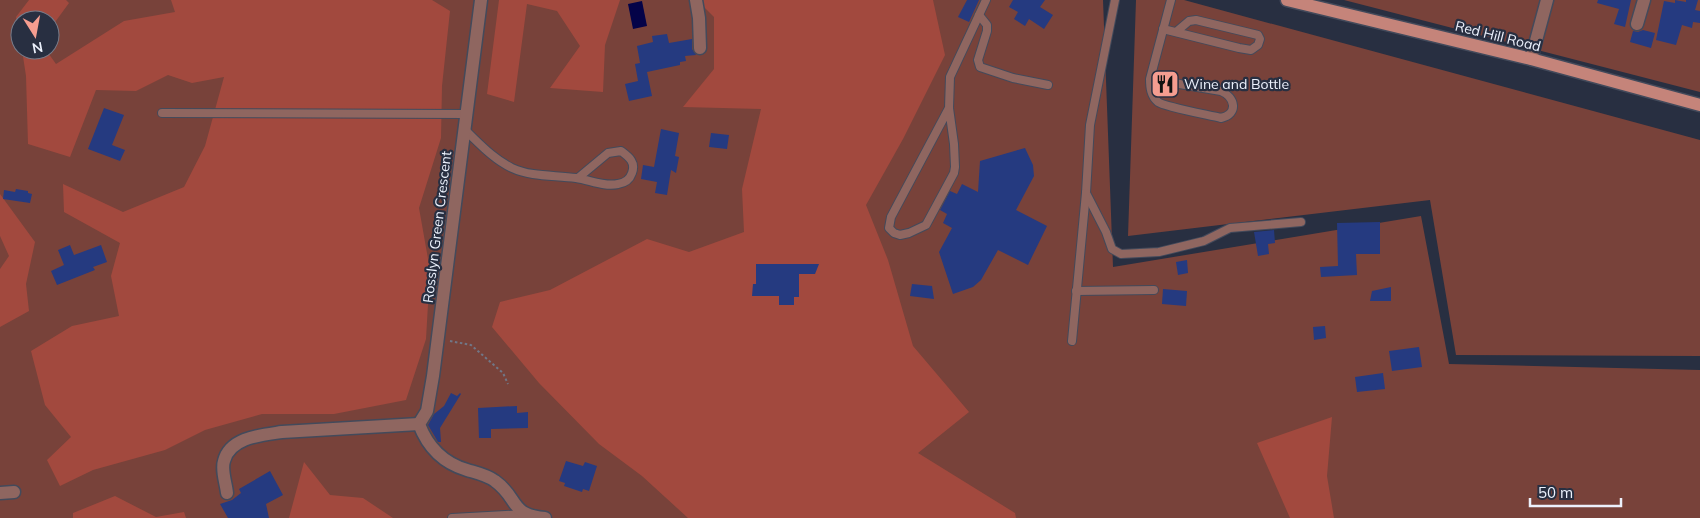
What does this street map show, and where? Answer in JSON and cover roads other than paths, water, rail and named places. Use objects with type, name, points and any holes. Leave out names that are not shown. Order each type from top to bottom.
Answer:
[{"type":"main road","name":"Red Hill Road","points":[[1287,0],[1531,59],[1700,106]]},
{"type":"street","name":"Rosslyn Green Crescent","points":[[419,424],[427,411],[438,336],[481,0]]},
{"type":"street","points":[[696,0],[700,18],[700,48]]},
{"type":"street","points":[[1531,59],[1547,0]]},
{"type":"street","points":[[1638,24],[1644,0]]},
{"type":"street","points":[[227,492],[224,461],[228,452],[241,441],[282,432],[419,424],[427,443],[442,459],[452,465],[494,480],[511,497],[518,509],[525,514],[545,518]]},
{"type":"street","points":[[0,493],[14,492]]},
{"type":"lane","points":[[949,108],[891,217],[889,228],[894,233],[900,235],[909,233],[926,225],[954,173],[954,144],[949,108],[950,77],[955,62],[986,0]]},
{"type":"lane","points":[[1072,341],[1086,194],[1090,125],[1115,0]]},
{"type":"lane","points":[[1150,79],[1227,93],[1232,101],[1233,110],[1230,115],[1221,118],[1162,104],[1153,96],[1150,88],[1150,79],[1171,0]]},
{"type":"lane","points":[[979,15],[987,25],[987,32],[978,60],[980,67],[1013,78],[1048,85]]},
{"type":"lane","points":[[1163,29],[1251,50],[1258,45],[1260,39],[1258,35],[1196,20],[1189,21],[1176,32]]},
{"type":"lane","points":[[162,113],[467,114]]},
{"type":"lane","points":[[464,129],[489,153],[512,168],[530,174],[578,178],[600,184],[616,185],[631,177],[634,169],[631,159],[621,151],[608,152],[578,178]]},
{"type":"lane","points":[[1086,194],[1106,232],[1112,249],[1121,254],[1159,252],[1204,241],[1230,228],[1301,222]]},
{"type":"lane","points":[[1076,290],[1154,290]]},
{"type":"lane","points":[[452,518],[525,514]]},
{"type":"place","name":"Wine and Bottle","points":[[1165,84]]}]
